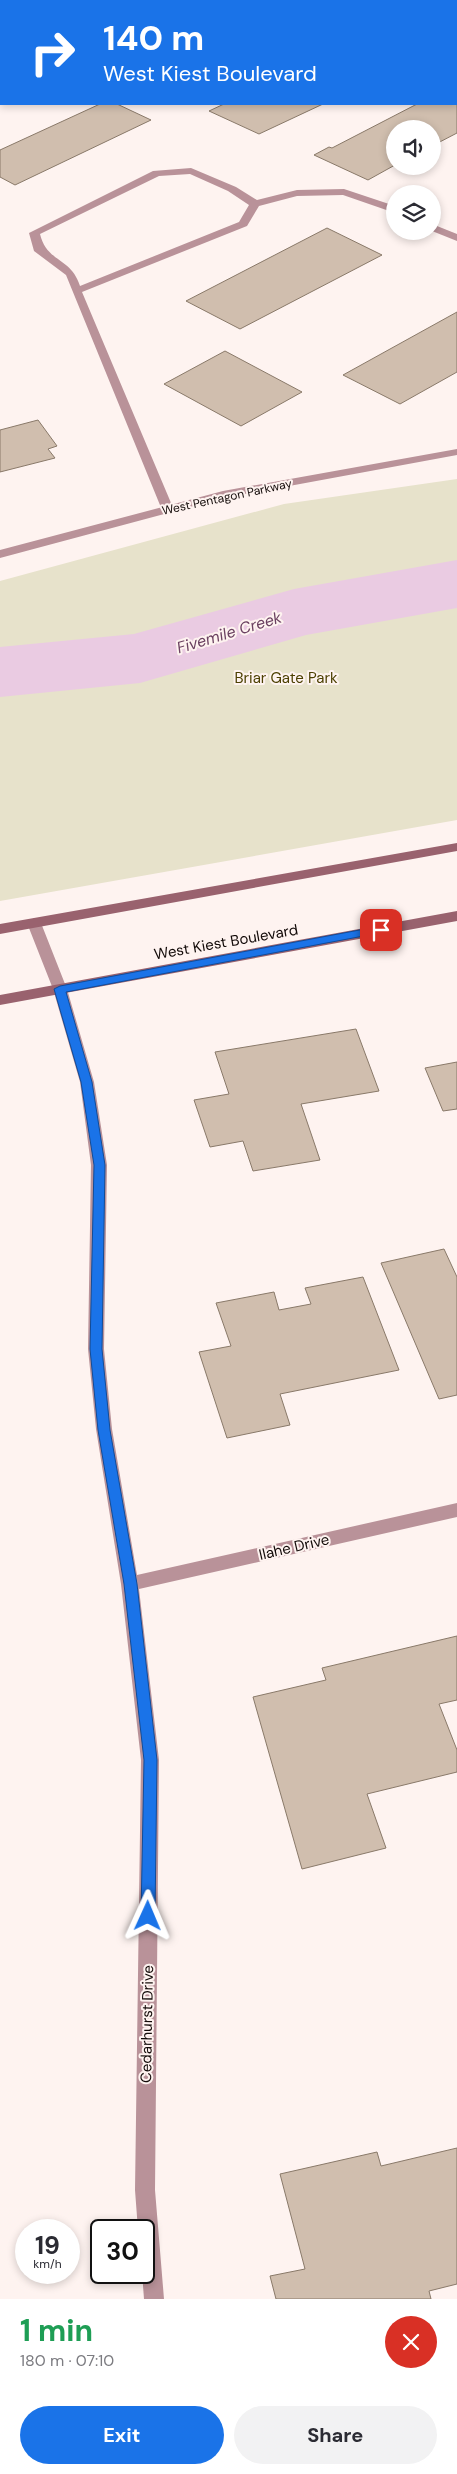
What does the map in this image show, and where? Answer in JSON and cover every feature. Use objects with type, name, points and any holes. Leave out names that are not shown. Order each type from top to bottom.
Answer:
[{"type":"main road","points":[[0,929],[457,847]]},
{"type":"main road","name":"West Kiest Boulevard","points":[[0,1000],[457,916]]},
{"type":"street","points":[[168,510],[76,291],[71,274],[38,249],[34,233],[156,173],[191,171],[232,190],[255,204]]},
{"type":"street","points":[[76,291],[243,224],[255,204],[297,193],[344,192],[386,207]]},
{"type":"street","points":[[441,231],[457,238]]},
{"type":"street","name":"West Pentagon Parkway","points":[[0,554],[224,495],[457,452]]},
{"type":"street","name":"Cedarhurst Drive","points":[[34,923],[60,989],[87,1082],[99,1165],[96,1349],[104,1430],[130,1584],[150,1760],[145,2190],[154,2299]]},
{"type":"street","name":"Ilahe Drive","points":[[130,1584],[457,1510]]},
{"type":"green space","name":"Briar Gate Park","points":[[457,479],[457,820],[0,901],[0,581],[284,504]]},
{"type":"building","points":[[98,105],[119,105],[151,120],[15,185],[0,177],[0,150]]},
{"type":"building","points":[[222,105],[321,105],[259,134],[209,111]]},
{"type":"building","points":[[415,105],[457,105],[457,133],[441,141],[441,120],[386,120]]},
{"type":"building","points":[[386,120],[386,170],[368,180],[314,155],[329,147],[332,148]]},
{"type":"building","points":[[327,228],[382,255],[240,329],[186,301]]},
{"type":"building","points":[[457,312],[457,372],[400,404],[343,375]]},
{"type":"building","points":[[225,351],[302,392],[241,426],[164,384]]},
{"type":"building","points":[[38,420],[57,446],[48,449],[55,458],[0,472],[0,430]]},
{"type":"building","points":[[356,1029],[379,1091],[301,1104],[320,1160],[253,1171],[243,1141],[210,1147],[194,1100],[229,1094],[215,1052]]},
{"type":"building","points":[[457,1062],[457,1109],[443,1111],[425,1068]]},
{"type":"building","points":[[444,1249],[457,1277],[457,1395],[439,1399],[381,1263]]},
{"type":"building","points":[[363,1277],[399,1370],[280,1394],[290,1425],[227,1438],[199,1352],[231,1346],[216,1303],[274,1292],[279,1310],[311,1304],[305,1288]]},
{"type":"building","points":[[457,1636],[457,1700],[439,1704],[457,1750],[457,1772],[367,1794],[386,1848],[302,1869],[253,1697],[326,1680],[322,1668]]},
{"type":"building","points":[[457,2148],[457,2284],[429,2291],[431,2299],[276,2299],[270,2276],[305,2269],[280,2174],[377,2152],[381,2166]]},
{"type":"waterway","name":"Fivemile Creek","points":[[0,672],[140,658],[294,613],[457,584]]},
{"type":"route","points":[[148,1916],[150,1760],[130,1584],[104,1430],[96,1349],[99,1165],[87,1082],[60,989],[381,930]]}]
